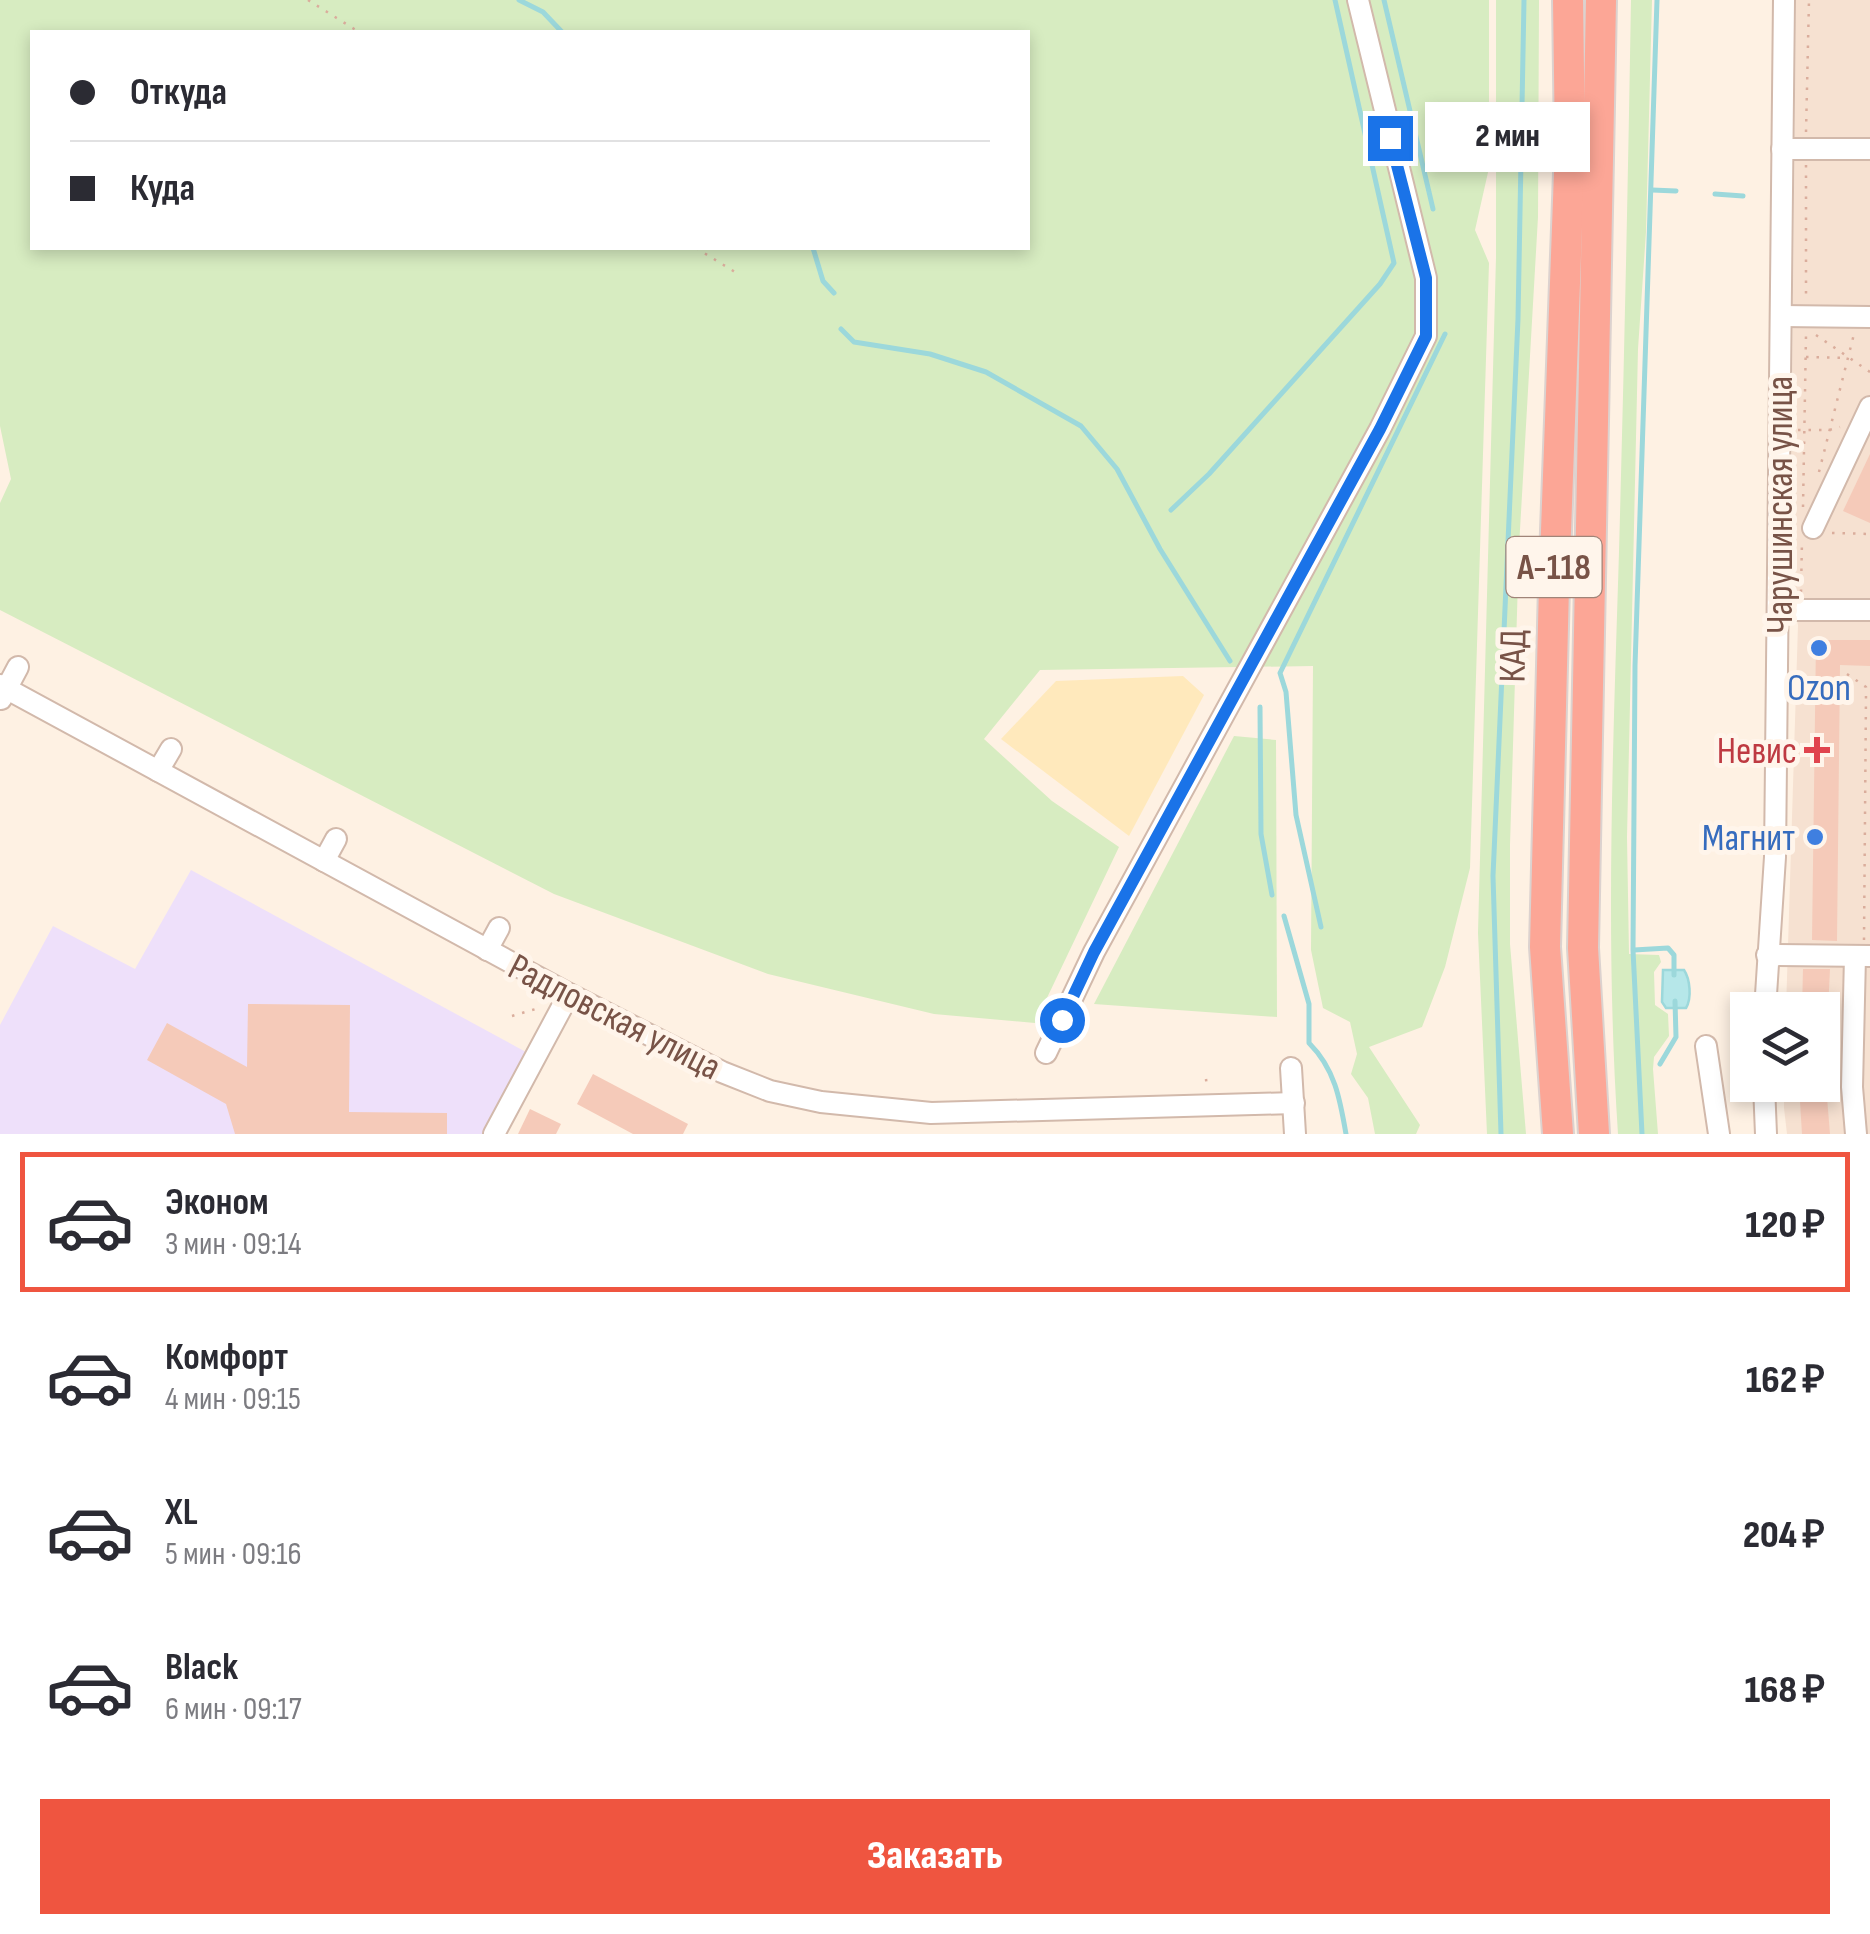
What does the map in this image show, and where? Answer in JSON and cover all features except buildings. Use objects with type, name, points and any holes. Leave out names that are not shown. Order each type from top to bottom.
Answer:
[{"type":"highway","name":"КАД","points":[[1558,1134],[1545,947],[1570,145],[1568,0]]},
{"type":"highway","name":"КАД","points":[[1594,1134],[1582,948],[1601,0]]},
{"type":"street","points":[[1046,1053],[1094,952],[1380,429],[1426,336],[1426,278],[1358,0]]},
{"type":"street","name":"Чарушинская улица","points":[[1766,992],[1775,857],[1784,0]]},
{"type":"street","points":[[1782,149],[1870,149]]},
{"type":"street","points":[[1781,316],[1864,316]]},
{"type":"street","points":[[1813,528],[1867,413]]},
{"type":"street","points":[[1779,610],[1870,610]]},
{"type":"street","points":[[2,692],[18,667]]},
{"type":"street","name":"Радловская улица","points":[[2,692],[158,771],[568,994],[722,1072],[770,1090],[840,1104],[931,1113],[1294,1103]]},
{"type":"street","points":[[158,771],[170,749]]},
{"type":"street","points":[[324,861],[336,839]]},
{"type":"street","points":[[487,950],[499,928]]},
{"type":"street","points":[[1767,955],[1863,956],[1852,1086],[1856,1134]]},
{"type":"street","points":[[494,1134],[568,994]]},
{"type":"street","points":[[1706,1046],[1719,1134]]},
{"type":"street","points":[[1291,1068],[1295,1134]]},
{"type":"street","points":[[1765,1102],[1766,1134]]},
{"type":"path","points":[[308,0],[356,30]]},
{"type":"path","points":[[699,250],[736,272]]},
{"type":"path","points":[[1816,487],[1848,358],[1864,316]]},
{"type":"path","points":[[1806,328],[1870,372]]},
{"type":"path","points":[[1806,357],[1848,358]]},
{"type":"path","points":[[1806,430],[1829,430],[1867,413]]},
{"type":"path","points":[[1803,504],[1810,495]]},
{"type":"path","points":[[1847,674],[1866,686],[1868,695],[1863,956]]},
{"type":"path","points":[[512,1016],[546,1006]]},
{"type":"shaded area","points":[[1796,0],[1870,0],[1870,1134],[1787,1134],[1784,1102],[1840,1102],[1840,992],[1787,992],[1798,625],[1790,588]]},
{"type":"shaded area","points":[[191,870],[526,1052],[482,1134],[0,1134],[0,1025],[53,926],[135,969]]},
{"type":"green space","points":[[0,0],[1489,0],[1489,168],[1475,230],[1489,263],[1470,868],[1445,967],[1422,1027],[1369,1047],[1420,1125],[1416,1134],[1375,1134],[1368,1098],[1351,1074],[1357,1054],[1350,1022],[1323,1008],[1311,950],[1313,666],[1040,670],[984,739],[1052,801],[1119,847],[1035,1023],[934,1014],[768,974],[554,894],[0,610],[0,503],[11,479],[0,426]]},
{"type":"green space","points":[[1496,0],[1539,0],[1538,217],[1519,547],[1510,845],[1510,944],[1526,1134],[1487,1134],[1478,933],[1496,257]]},
{"type":"green space","points":[[1631,0],[1652,0],[1646,232],[1638,349],[1627,837],[1629,954],[1659,955],[1661,962],[1654,972],[1655,1005],[1668,1014],[1669,1036],[1654,1057],[1658,1134],[1618,1134],[1612,989],[1613,771]]},
{"type":"green space","points":[[1234,736],[1276,740],[1277,1017],[1094,1004]]},
{"type":"sand","points":[[1183,676],[1204,695],[1129,836],[1001,739],[1056,681]]},
{"type":"water","points":[[1663,970],[1684,970],[1690,989],[1686,1008],[1666,1008],[1662,1002]]},
{"type":"waterway","points":[[519,0],[543,12],[560,30]]},
{"type":"waterway","points":[[1171,510],[1209,474],[1380,284],[1394,263],[1335,0]]},
{"type":"waterway","points":[[1384,0],[1433,209]]},
{"type":"waterway","points":[[1501,1134],[1493,876],[1518,319],[1524,0]]},
{"type":"waterway","points":[[1642,1134],[1633,950],[1635,666],[1657,0]]},
{"type":"waterway","points":[[1652,190],[1676,191]]},
{"type":"waterway","points":[[1715,194],[1743,196]]},
{"type":"waterway","points":[[814,250],[823,281],[834,293]]},
{"type":"waterway","points":[[841,329],[854,342],[930,354],[986,372],[1081,426],[1117,469],[1160,549],[1230,661]]},
{"type":"waterway","points":[[1321,927],[1296,815],[1286,692],[1280,673],[1445,334]]},
{"type":"waterway","points":[[1260,707],[1261,834],[1272,895]]},
{"type":"waterway","points":[[1284,916],[1309,1004],[1309,1043],[1331,1074],[1346,1134]]},
{"type":"waterway","points":[[1634,950],[1668,948],[1674,955],[1674,975]]},
{"type":"waterway","points":[[1660,1064],[1676,1037],[1675,1001]]},
{"type":"place","name":"Ozon","points":[[1819,648]]},
{"type":"place","name":"Невис","points":[[1817,750]]},
{"type":"place","name":"Магнит","points":[[1815,837]]},
{"type":"route","points":[[1062,1020],[1094,952],[1226,715],[1426,336],[1426,278],[1390,138]]}]
